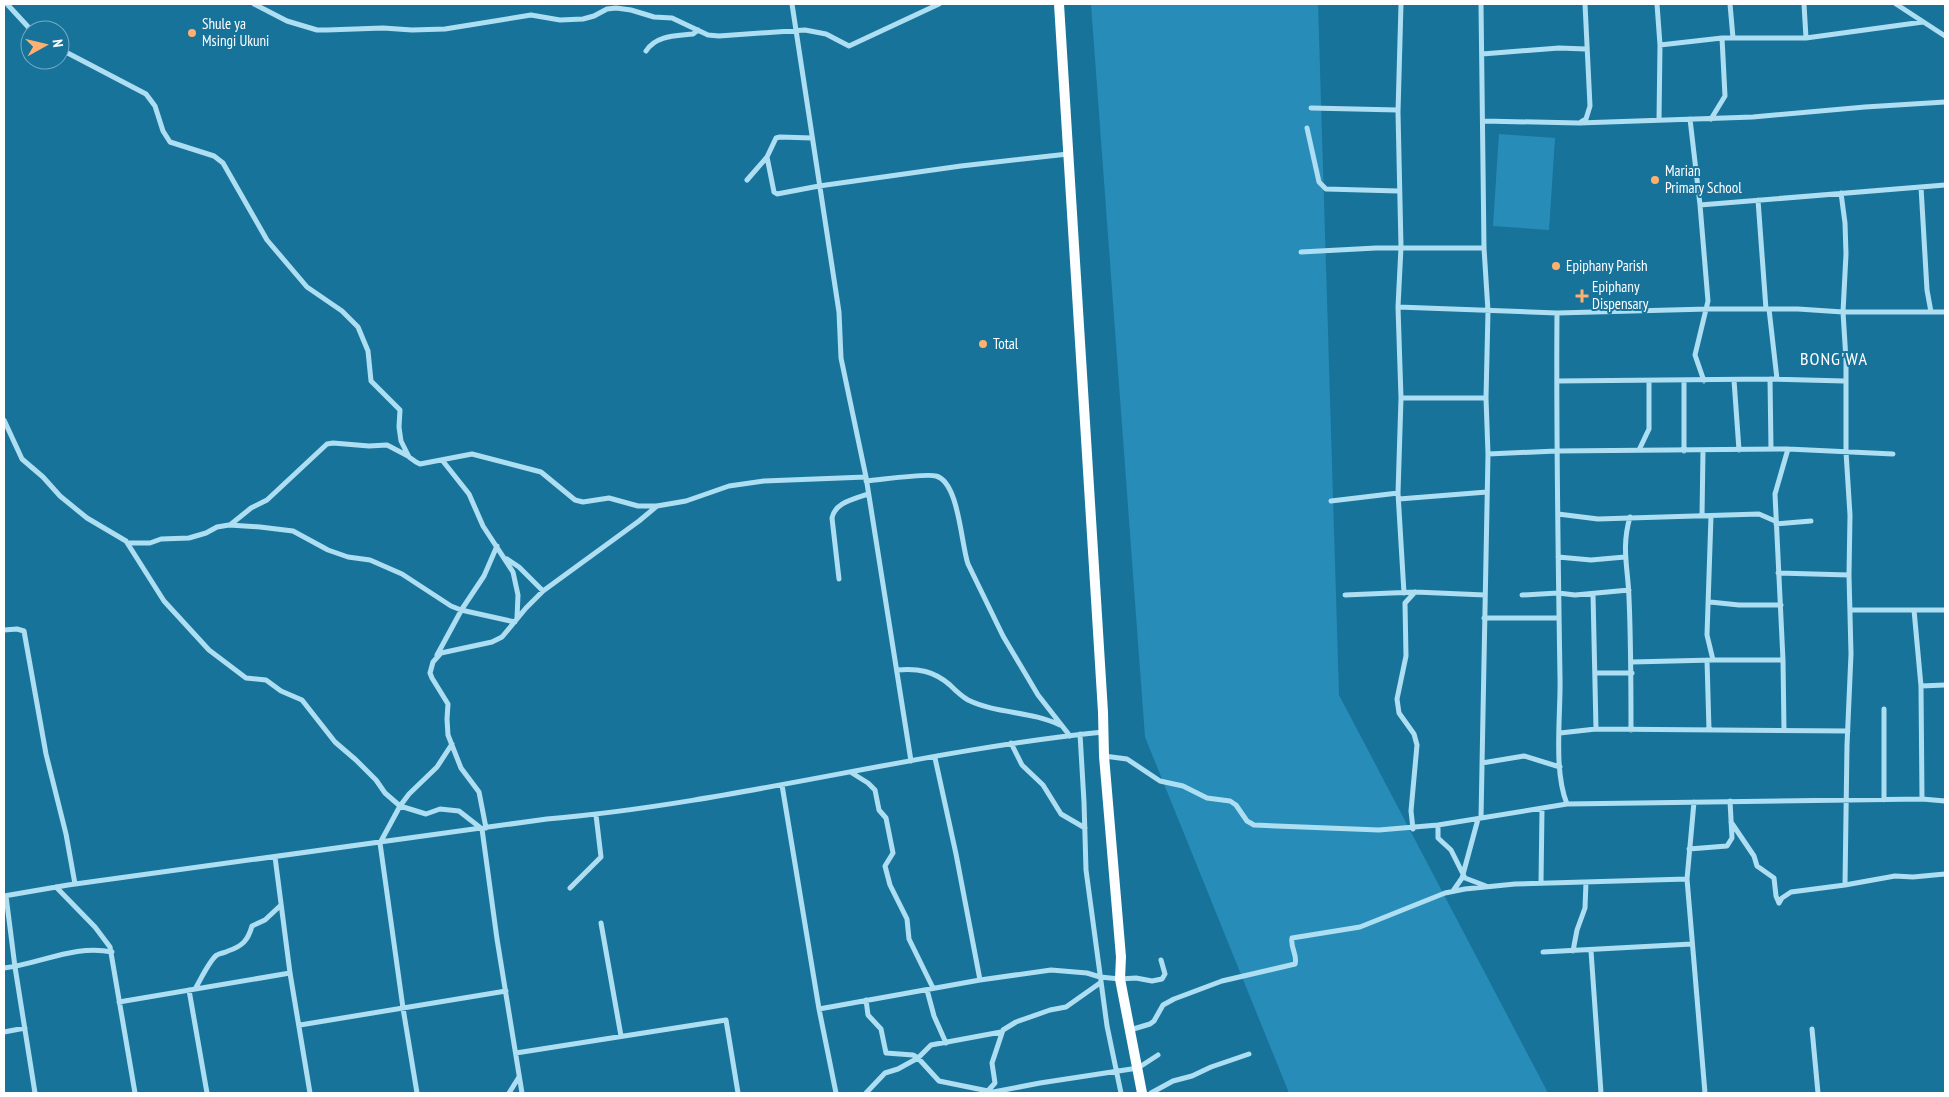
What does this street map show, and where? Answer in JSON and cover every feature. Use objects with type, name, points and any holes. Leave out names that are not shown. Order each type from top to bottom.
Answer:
[{"type":"highway","points":[[1058,4],[1104,756],[1121,957],[1120,979],[1142,1093]]},
{"type":"street","points":[[7,4],[22,20]]},
{"type":"street","points":[[254,4],[288,21],[317,30],[445,28],[526,15],[560,20],[583,19],[607,9],[616,8],[631,10],[654,17],[672,18],[708,35],[718,36],[804,30],[826,34],[850,46],[939,4]]},
{"type":"street","points":[[792,4],[839,312],[841,358],[866,479],[911,761]]},
{"type":"street","points":[[1401,4],[1398,110],[1398,191],[1401,248],[1398,307],[1401,398],[1398,496],[1404,593]]},
{"type":"street","points":[[1453,891],[1463,876],[1480,818],[1482,763],[1488,454],[1486,398],[1488,311],[1484,248],[1481,4]]},
{"type":"street","points":[[1579,123],[1586,119],[1590,106],[1585,4]]},
{"type":"street","points":[[1658,4],[1660,45],[1659,120]]},
{"type":"street","points":[[1730,4],[1733,38]]},
{"type":"street","points":[[1804,4],[1806,38]]},
{"type":"street","points":[[1896,4],[1945,36]]},
{"type":"street","points":[[1660,45],[1722,38],[1806,38],[1924,22]]},
{"type":"street","points":[[646,52],[652,43],[658,40],[693,34],[698,30]]},
{"type":"street","points":[[1711,119],[1725,96],[1722,38]]},
{"type":"street","points":[[1482,54],[1559,48],[1586,49]]},
{"type":"street","points":[[70,54],[146,94],[154,106],[163,131],[170,142],[214,156],[223,163],[267,240],[307,286],[342,311],[358,327],[368,351],[371,380],[400,410],[399,427],[401,441],[409,457]]},
{"type":"street","points":[[1483,121],[1579,123],[1753,118],[1865,107],[1945,102]]},
{"type":"street","points":[[1311,108],[1398,110]]},
{"type":"street","points":[[1690,119],[1700,204],[1708,308],[1695,355],[1704,381]]},
{"type":"street","points":[[1307,128],[1319,182],[1326,189],[1398,191]]},
{"type":"street","points":[[747,180],[767,157],[778,137],[812,138]]},
{"type":"street","points":[[767,157],[776,194],[961,166],[1068,154]]},
{"type":"street","points":[[1700,204],[1945,185]]},
{"type":"street","points":[[1921,186],[1927,290],[1931,312]]},
{"type":"street","points":[[1841,193],[1845,223],[1846,254],[1843,312],[1846,360],[1844,381],[1846,452],[1850,515],[1851,654],[1845,885]]},
{"type":"street","points":[[1758,200],[1777,380]]},
{"type":"street","points":[[1301,252],[1401,248],[1484,248]]},
{"type":"street","points":[[1398,307],[1557,313],[1708,308],[1843,312],[1945,312]]},
{"type":"street","points":[[1557,313],[1556,451],[1560,767],[1562,790],[1567,804]]},
{"type":"street","points":[[1557,381],[1770,379],[1844,381]]},
{"type":"street","points":[[1770,379],[1771,449]]},
{"type":"street","points":[[1734,380],[1739,450]]},
{"type":"street","points":[[1639,450],[1649,429],[1649,381]]},
{"type":"street","points":[[1684,381],[1684,451]]},
{"type":"street","points":[[1401,398],[1486,398]]},
{"type":"street","points":[[4,420],[20,454],[27,464],[87,518],[128,543],[164,601],[209,650],[246,678],[266,680],[281,691],[302,700],[335,742],[356,760],[376,780],[385,793],[400,806],[426,814],[440,809],[459,810],[484,828]]},
{"type":"street","points":[[229,526],[251,508],[269,499],[327,444],[334,443],[369,446],[387,445],[420,464],[472,454],[541,472],[575,500],[583,502],[609,498],[638,506],[657,506],[686,501],[730,486],[764,481],[935,476],[946,483],[955,503],[964,553],[1008,644],[1038,695],[1070,736]]},
{"type":"street","points":[[1488,454],[1556,451],[1771,449],[1893,454]]},
{"type":"street","points":[[1784,730],[1783,660],[1776,522],[1777,483],[1788,449]]},
{"type":"street","points":[[1702,516],[1703,451]]},
{"type":"street","points":[[442,460],[469,494],[483,526],[513,572],[517,586],[516,620]]},
{"type":"street","points":[[1331,501],[1487,492]]},
{"type":"street","points":[[839,579],[833,513],[838,506],[868,494]]},
{"type":"street","points":[[435,658],[441,653],[492,642],[505,635],[543,591],[639,522],[657,506]]},
{"type":"street","points":[[1558,514],[1587,519],[1759,514],[1776,522],[1811,522]]},
{"type":"street","points":[[1711,516],[1708,634],[1713,660]]},
{"type":"street","points":[[1630,518],[1625,534],[1625,557],[1629,590],[1632,662],[1631,730]]},
{"type":"street","points":[[128,543],[150,543],[161,539],[189,538],[206,533],[217,527],[229,526],[260,527],[297,532],[328,550],[348,557],[370,560],[387,567],[411,579],[443,603],[461,610],[516,620]]},
{"type":"street","points":[[497,546],[484,576],[461,610],[431,665],[430,673],[448,704],[447,727],[464,774],[479,792],[497,939],[522,1093]]},
{"type":"street","points":[[1558,556],[1591,560],[1625,557]]},
{"type":"street","points":[[504,557],[519,567],[543,591]]},
{"type":"street","points":[[1778,573],[1849,576]]},
{"type":"street","points":[[1522,594],[1593,594],[1629,590]]},
{"type":"street","points":[[1345,595],[1415,592],[1485,594]]},
{"type":"street","points":[[1413,829],[1411,811],[1417,745],[1414,734],[1399,713],[1397,699],[1406,656],[1405,603],[1415,592]]},
{"type":"street","points":[[1593,594],[1596,729]]},
{"type":"street","points":[[1710,602],[1738,605],[1780,605]]},
{"type":"street","points":[[1850,610],[1945,610]]},
{"type":"street","points":[[1914,610],[1921,686],[1922,799]]},
{"type":"street","points":[[1484,618],[1558,618]]},
{"type":"street","points":[[4,630],[17,629],[24,631],[46,754],[66,834],[75,884]]},
{"type":"street","points":[[1707,660],[1709,730]]},
{"type":"street","points":[[1632,662],[1783,660]]},
{"type":"street","points":[[897,670],[913,669],[933,673],[972,701],[986,707],[1045,719],[1063,726]]},
{"type":"street","points":[[1595,673],[1632,673]]},
{"type":"street","points":[[1921,686],[1945,685]]},
{"type":"street","points":[[1884,708],[1884,800]]},
{"type":"street","points":[[1560,733],[1596,729],[1848,731]]},
{"type":"street","points":[[35,1093],[5,896],[75,884],[547,819],[596,815],[852,773],[1011,743],[1104,732]]},
{"type":"street","points":[[1080,734],[1086,870],[1100,980],[1115,1072],[1121,1093]]},
{"type":"street","points":[[1011,743],[1022,765],[1043,785],[1061,814],[1085,828]]},
{"type":"street","points":[[417,1093],[380,843],[400,806],[409,794],[437,767],[452,744]]},
{"type":"street","points":[[1104,756],[1127,758],[1160,781],[1187,788],[1207,798],[1230,801],[1236,805],[1247,821],[1254,825],[1326,827],[1358,831],[1413,829],[1567,804],[1922,799],[1945,801]]},
{"type":"street","points":[[1482,763],[1524,756],[1560,767]]},
{"type":"street","points":[[935,758],[956,854],[980,980]]},
{"type":"street","points":[[852,773],[875,790],[879,810],[886,818],[892,853],[885,866],[890,885],[907,919],[909,939],[930,989],[934,1016],[946,1043]]},
{"type":"street","points":[[782,785],[819,1009],[836,1093]]},
{"type":"street","points":[[1689,849],[1727,846],[1732,838],[1730,801]]},
{"type":"street","points":[[1694,802],[1687,879],[1705,1093]]},
{"type":"street","points":[[1541,883],[1542,809]]},
{"type":"street","points":[[570,888],[601,857],[596,815]]},
{"type":"street","points":[[1731,822],[1754,856],[1757,866],[1774,878],[1776,898],[1779,903],[1782,898],[1791,892],[1895,876],[1913,877],[1945,874]]},
{"type":"street","points":[[1438,825],[1438,838],[1451,850],[1463,876],[1470,881],[1489,888]]},
{"type":"street","points":[[275,857],[290,973],[310,1093]]},
{"type":"street","points":[[1130,1030],[1150,1024],[1154,1021],[1163,1005],[1174,999],[1222,981],[1295,964],[1296,959],[1291,942],[1292,938],[1360,927],[1453,891],[1541,883],[1687,879]]},
{"type":"street","points":[[1573,951],[1577,930],[1585,908],[1586,882]]},
{"type":"street","points":[[56,887],[108,942],[112,952],[135,1093]]},
{"type":"street","points":[[207,1093],[192,990],[216,955],[243,943],[248,938],[252,926],[265,920],[281,905]]},
{"type":"street","points":[[601,923],[621,1036]]},
{"type":"street","points":[[1543,952],[1592,951],[1692,944]]},
{"type":"street","points":[[4,968],[65,954],[94,950],[112,952]]},
{"type":"street","points":[[1592,951],[1601,1093]]},
{"type":"street","points":[[819,1009],[980,980],[1053,970],[1087,973],[1100,980],[1137,978],[1155,981],[1162,979],[1166,971],[1161,960]]},
{"type":"street","points":[[119,1002],[290,973]]},
{"type":"street","points":[[866,1093],[885,1073],[898,1069],[918,1058],[931,1045],[1001,1032],[1016,1022],[1053,1009],[1066,1007],[1100,980]]},
{"type":"street","points":[[300,1025],[506,992]]},
{"type":"street","points":[[866,1000],[868,1015],[881,1028],[885,1052],[909,1054],[918,1058],[939,1081],[987,1092],[1138,1068],[1158,1055]]},
{"type":"street","points":[[516,1053],[726,1020],[738,1093]]},
{"type":"street","points":[[4,1032],[25,1028]]},
{"type":"street","points":[[1812,1029],[1818,1093]]},
{"type":"street","points":[[987,1092],[995,1083],[992,1063],[1001,1032]]},
{"type":"street","points":[[1151,1093],[1173,1081],[1192,1076],[1211,1067],[1249,1054]]},
{"type":"street","points":[[509,1093],[520,1076]]},
{"type":"shaded area","points":[[1091,4],[1318,4],[1339,695],[1548,1093],[1289,1093],[1145,737]]},
{"type":"shaded area","points":[[1499,134],[1555,138],[1549,230],[1493,226]]},
{"type":"place","name":"Shule ya Msingi Ukuni","points":[[192,33]]},
{"type":"place","name":"Marian Primary School","points":[[1655,180]]},
{"type":"place","name":"Epiphany Parish","points":[[1556,266]]},
{"type":"place","name":"Epiphany Dispensary","points":[[1582,296]]},
{"type":"place","name":"Total","points":[[983,344]]},
{"type":"district","name":"BONG'WA","points":[[1834,359]]}]
